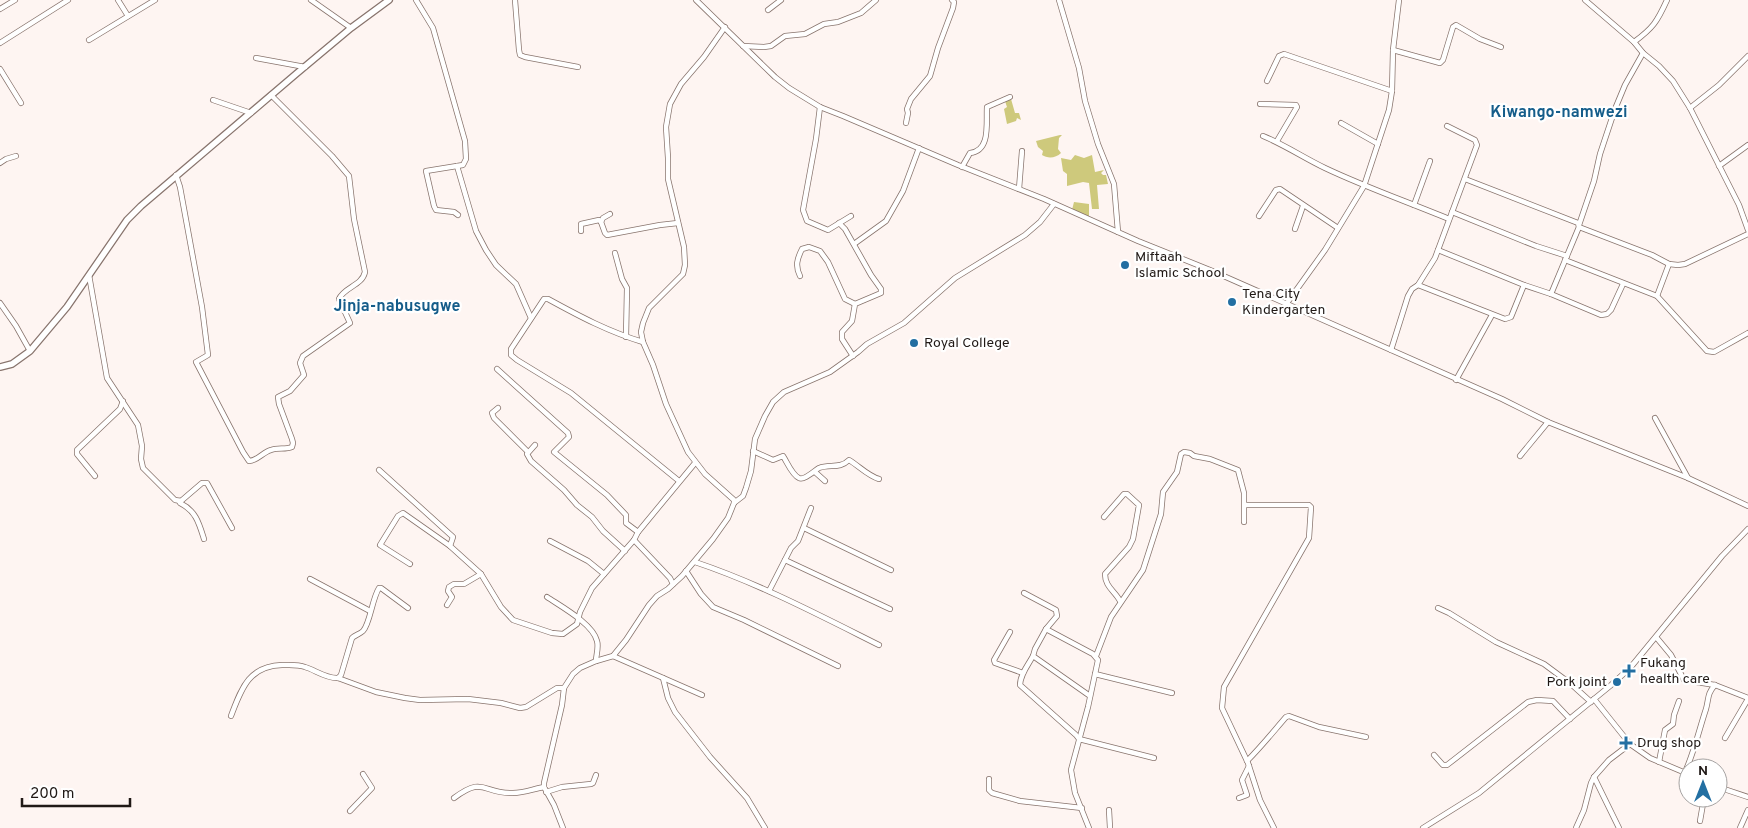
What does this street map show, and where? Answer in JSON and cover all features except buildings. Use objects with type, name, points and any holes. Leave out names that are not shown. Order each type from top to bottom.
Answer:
[{"type":"street","points":[[0,9],[15,0]]},
{"type":"street","points":[[0,43],[68,0]]},
{"type":"street","points":[[118,0],[128,16]]},
{"type":"street","points":[[89,40],[154,0]]},
{"type":"street","points":[[311,0],[351,28]]},
{"type":"street","points":[[0,367],[12,364],[30,351],[67,307],[127,220],[140,206],[351,28],[389,0]]},
{"type":"street","points":[[416,0],[433,28],[465,142],[466,159],[463,165],[426,170],[436,210],[454,212],[458,215]]},
{"type":"street","points":[[515,0],[520,55],[578,67]]},
{"type":"street","points":[[696,0],[775,77],[820,108],[1019,189],[1288,303],[1502,399],[1548,422],[1688,478],[1748,506]]},
{"type":"street","points":[[768,10],[781,0]]},
{"type":"street","points":[[743,46],[771,46],[785,36],[804,34],[824,24],[838,22],[861,13],[876,0]]},
{"type":"street","points":[[906,123],[907,109],[911,99],[930,76],[953,8],[954,2],[952,0]]},
{"type":"street","points":[[1059,0],[1079,68],[1085,101],[1098,144],[1114,184],[1118,232]]},
{"type":"street","points":[[1288,303],[1316,265],[1350,212],[1364,186],[1387,118],[1392,91],[1393,50],[1399,0]]},
{"type":"street","points":[[1585,0],[1666,72],[1690,108],[1745,214],[1748,230]]},
{"type":"street","points":[[1634,42],[1649,31],[1657,22],[1668,0]]},
{"type":"street","points":[[1393,50],[1440,63],[1443,60],[1453,27],[1456,25],[1480,39],[1501,47]]},
{"type":"street","points":[[726,28],[674,93],[670,104],[666,126],[668,179],[684,248],[684,270],[683,274],[649,308],[641,332],[642,342],[653,365],[677,431],[695,463],[734,500],[734,503]]},
{"type":"street","points":[[1551,294],[1579,226],[1615,109],[1643,53]]},
{"type":"street","points":[[1267,81],[1279,56],[1284,54],[1392,91]]},
{"type":"street","points":[[1690,108],[1748,56]]},
{"type":"street","points":[[256,58],[305,67]]},
{"type":"street","points":[[0,69],[22,103]]},
{"type":"street","points":[[176,175],[207,340],[208,355],[196,362],[240,447],[248,460],[254,461],[270,450],[286,450],[292,447],[292,439],[278,397],[290,391],[304,375],[300,363],[302,356],[350,323],[339,299],[340,295],[358,283],[364,276],[349,176],[332,156],[271,95]]},
{"type":"street","points":[[962,167],[970,153],[974,153],[979,149],[986,140],[987,107],[1010,97]]},
{"type":"street","points":[[213,100],[251,112]]},
{"type":"street","points":[[1260,104],[1296,105],[1297,107],[1277,141]]},
{"type":"street","points":[[820,108],[803,210],[807,221],[828,230],[850,216]]},
{"type":"street","points":[[1341,123],[1378,144]]},
{"type":"street","points":[[1391,350],[1408,296],[1418,285],[1438,250],[1477,145],[1477,141],[1447,126]]},
{"type":"street","points":[[1263,136],[1277,141],[1323,167],[1364,186],[1449,219]]},
{"type":"street","points":[[1719,166],[1748,145]]},
{"type":"street","points":[[854,244],[886,221],[903,191],[919,148]]},
{"type":"street","points":[[1019,189],[1022,151]]},
{"type":"street","points":[[0,163],[16,156]]},
{"type":"street","points":[[1414,205],[1430,161]]},
{"type":"street","points":[[457,166],[476,231],[496,265],[516,284],[531,318]]},
{"type":"street","points":[[1465,179],[1652,255],[1669,264],[1685,264],[1748,234]]},
{"type":"street","points":[[1259,216],[1277,189],[1286,192],[1303,206],[1338,228]]},
{"type":"street","points":[[563,828],[554,805],[545,790],[545,774],[560,716],[564,688],[576,671],[596,661],[613,656],[649,605],[695,562],[728,518],[734,503],[743,496],[751,472],[756,439],[773,402],[784,392],[830,372],[867,344],[904,323],[938,291],[965,271],[1025,235],[1040,222],[1054,204]]},
{"type":"street","points":[[1296,228],[1303,206]]},
{"type":"street","points":[[1452,212],[1566,258],[1622,284],[1657,296],[1707,351],[1714,352],[1748,333]]},
{"type":"street","points":[[601,222],[603,218],[610,214]]},
{"type":"street","points":[[581,231],[581,224],[585,222],[599,220],[601,222]]},
{"type":"street","points":[[601,222],[604,232],[608,235],[678,223]]},
{"type":"street","points":[[800,276],[796,265],[802,249],[809,247],[817,249],[828,262],[845,299],[855,304],[881,293],[881,289],[870,276],[845,229],[839,224]]},
{"type":"street","points":[[1438,250],[1598,314],[1604,315],[1611,310],[1622,284]]},
{"type":"street","points":[[615,253],[622,279],[627,288],[626,337]]},
{"type":"street","points":[[1657,296],[1669,264]]},
{"type":"street","points":[[89,275],[106,374],[110,384],[138,425],[142,446],[141,459],[143,468],[170,496],[190,509],[195,516],[204,539]]},
{"type":"street","points":[[1418,285],[1505,319],[1510,318],[1524,285]]},
{"type":"street","points":[[642,342],[591,323],[548,299],[544,299],[512,348],[511,355],[571,394],[679,481]]},
{"type":"street","points":[[0,303],[30,351]]},
{"type":"street","points":[[853,356],[842,339],[842,332],[852,321],[855,304]]},
{"type":"street","points":[[1456,380],[1492,315]]},
{"type":"street","points":[[497,369],[568,433],[569,437],[554,452],[607,495],[626,515],[626,523],[638,532]]},
{"type":"street","points":[[95,476],[77,454],[77,450],[120,408],[122,401]]},
{"type":"street","points":[[498,408],[492,413],[494,418],[528,452],[527,456],[531,461],[564,490],[625,551]]},
{"type":"street","points":[[1655,418],[1688,478]]},
{"type":"street","points":[[1520,456],[1548,422]]},
{"type":"street","points":[[528,452],[535,445]]},
{"type":"street","points":[[753,451],[773,460],[783,456],[793,474],[803,479],[818,469],[838,466],[849,460],[866,471],[871,477],[878,479]]},
{"type":"street","points":[[1090,828],[1075,793],[1071,774],[1098,662],[1096,656],[1111,617],[1120,601],[1143,570],[1161,514],[1163,492],[1177,472],[1181,454],[1184,452],[1190,453],[1238,470],[1245,505],[1244,522]]},
{"type":"street","points":[[410,564],[380,545],[398,516],[403,513],[450,546],[481,574],[501,607],[513,620],[552,633],[563,634],[577,624],[592,588],[625,551],[638,532],[695,463]]},
{"type":"street","points":[[379,470],[453,537],[450,546]]},
{"type":"street","points":[[815,472],[824,481]]},
{"type":"street","points":[[179,501],[184,499],[202,483],[207,483],[232,528]]},
{"type":"street","points":[[1104,517],[1124,494],[1127,494],[1139,505],[1133,539],[1105,574],[1108,586],[1120,601]]},
{"type":"street","points":[[1245,505],[1308,505],[1311,507],[1309,538],[1224,684],[1222,708],[1248,764],[1260,800],[1274,828]]},
{"type":"street","points":[[769,591],[791,548],[798,542],[804,528],[804,521],[811,508]]},
{"type":"street","points":[[804,528],[891,570]]},
{"type":"street","points":[[1424,828],[1479,793],[1630,668],[1722,556],[1748,529]]},
{"type":"street","points":[[634,540],[670,578],[673,584]]},
{"type":"street","points":[[550,541],[588,562],[604,574]]},
{"type":"street","points":[[785,560],[890,609]]},
{"type":"street","points":[[695,562],[769,591],[879,645]]},
{"type":"street","points":[[686,571],[701,594],[713,607],[838,666]]},
{"type":"street","points":[[447,605],[452,597],[448,591],[449,587],[454,584],[464,584],[481,574]]},
{"type":"street","points":[[310,579],[370,611]]},
{"type":"street","points":[[338,678],[350,640],[353,636],[361,633],[366,626],[377,589],[380,587],[408,608]]},
{"type":"street","points":[[1024,593],[1057,611],[1057,616],[1046,629],[1034,656],[1023,672],[1019,682],[1020,685],[1076,735],[1078,739],[1154,758]]},
{"type":"street","points":[[547,597],[594,633],[598,642],[596,661]]},
{"type":"street","points":[[1438,608],[1496,642],[1548,667],[1592,701],[1630,744],[1650,758],[1678,770]]},
{"type":"street","points":[[1046,629],[1096,656]]},
{"type":"street","points":[[1010,632],[994,660],[995,663],[1023,672]]},
{"type":"street","points":[[1656,636],[1671,655],[1684,680],[1715,685],[1748,699],[1725,738]]},
{"type":"street","points":[[613,656],[702,695]]},
{"type":"street","points":[[1034,656],[1090,696]]},
{"type":"street","points":[[231,716],[245,682],[250,677],[270,666],[298,665],[332,679],[338,678],[376,692],[405,698],[420,700],[468,699],[502,703],[520,708],[526,707],[557,688],[564,688]]},
{"type":"street","points":[[1095,674],[1172,693]]},
{"type":"street","points":[[663,678],[669,702],[675,712],[710,757],[747,798],[765,828]]},
{"type":"street","points":[[1691,758],[1709,691],[1715,685]]},
{"type":"street","points":[[1434,755],[1444,765],[1447,765],[1532,700],[1553,701],[1570,719]]},
{"type":"street","points":[[1659,762],[1665,730],[1673,724],[1674,714],[1680,701]]},
{"type":"street","points":[[1239,798],[1246,795],[1242,780],[1248,764],[1266,739],[1286,717],[1289,716],[1319,727],[1366,737]]},
{"type":"street","points":[[1576,828],[1584,810],[1594,777],[1609,760],[1630,744]]},
{"type":"street","points":[[350,811],[372,788],[363,774]]},
{"type":"street","points":[[454,798],[474,786],[483,786],[496,791],[512,793],[590,784],[596,775]]},
{"type":"street","points":[[1594,777],[1619,828]]},
{"type":"street","points":[[988,779],[989,790],[992,793],[1020,801],[1082,808]]},
{"type":"street","points":[[1728,790],[1748,797]]},
{"type":"street","points":[[1700,821],[1702,808]]},
{"type":"street","points":[[1109,810],[1110,828]]},
{"type":"street","points":[[1740,828],[1748,810]]},
{"type":"shaded area","points":[[1011,99],[1015,113],[1019,113],[1021,120],[1017,118],[1016,121],[1007,124],[1004,109],[1007,107],[1005,101]]},
{"type":"shaded area","points":[[1062,135],[1059,138],[1058,149],[1061,153],[1052,157],[1042,155],[1043,151],[1038,147],[1036,141]]},
{"type":"shaded area","points":[[1075,155],[1084,158],[1092,155],[1095,172],[1104,170],[1101,173],[1106,175],[1108,184],[1097,185],[1099,209],[1092,209],[1089,183],[1083,182],[1067,186],[1067,174],[1063,171],[1061,158],[1071,160]]},
{"type":"shaded area","points":[[1074,202],[1089,204],[1089,219],[1072,210]]},
{"type":"place","name":"Miftaah Islamic School","points":[[1125,265]]},
{"type":"place","name":"Tena City Kindergarten","points":[[1232,302]]},
{"type":"place","name":"Royal College","points":[[914,343]]},
{"type":"place","name":"Fukang health care","points":[[1629,671]]},
{"type":"place","name":"Pork joint","points":[[1617,682]]},
{"type":"place","name":"Drug shop","points":[[1626,743]]},
{"type":"district","name":"Kiwango-namwezi","points":[[1559,113]]},
{"type":"district","name":"Jinja-nabusugwe","points":[[397,307]]}]
